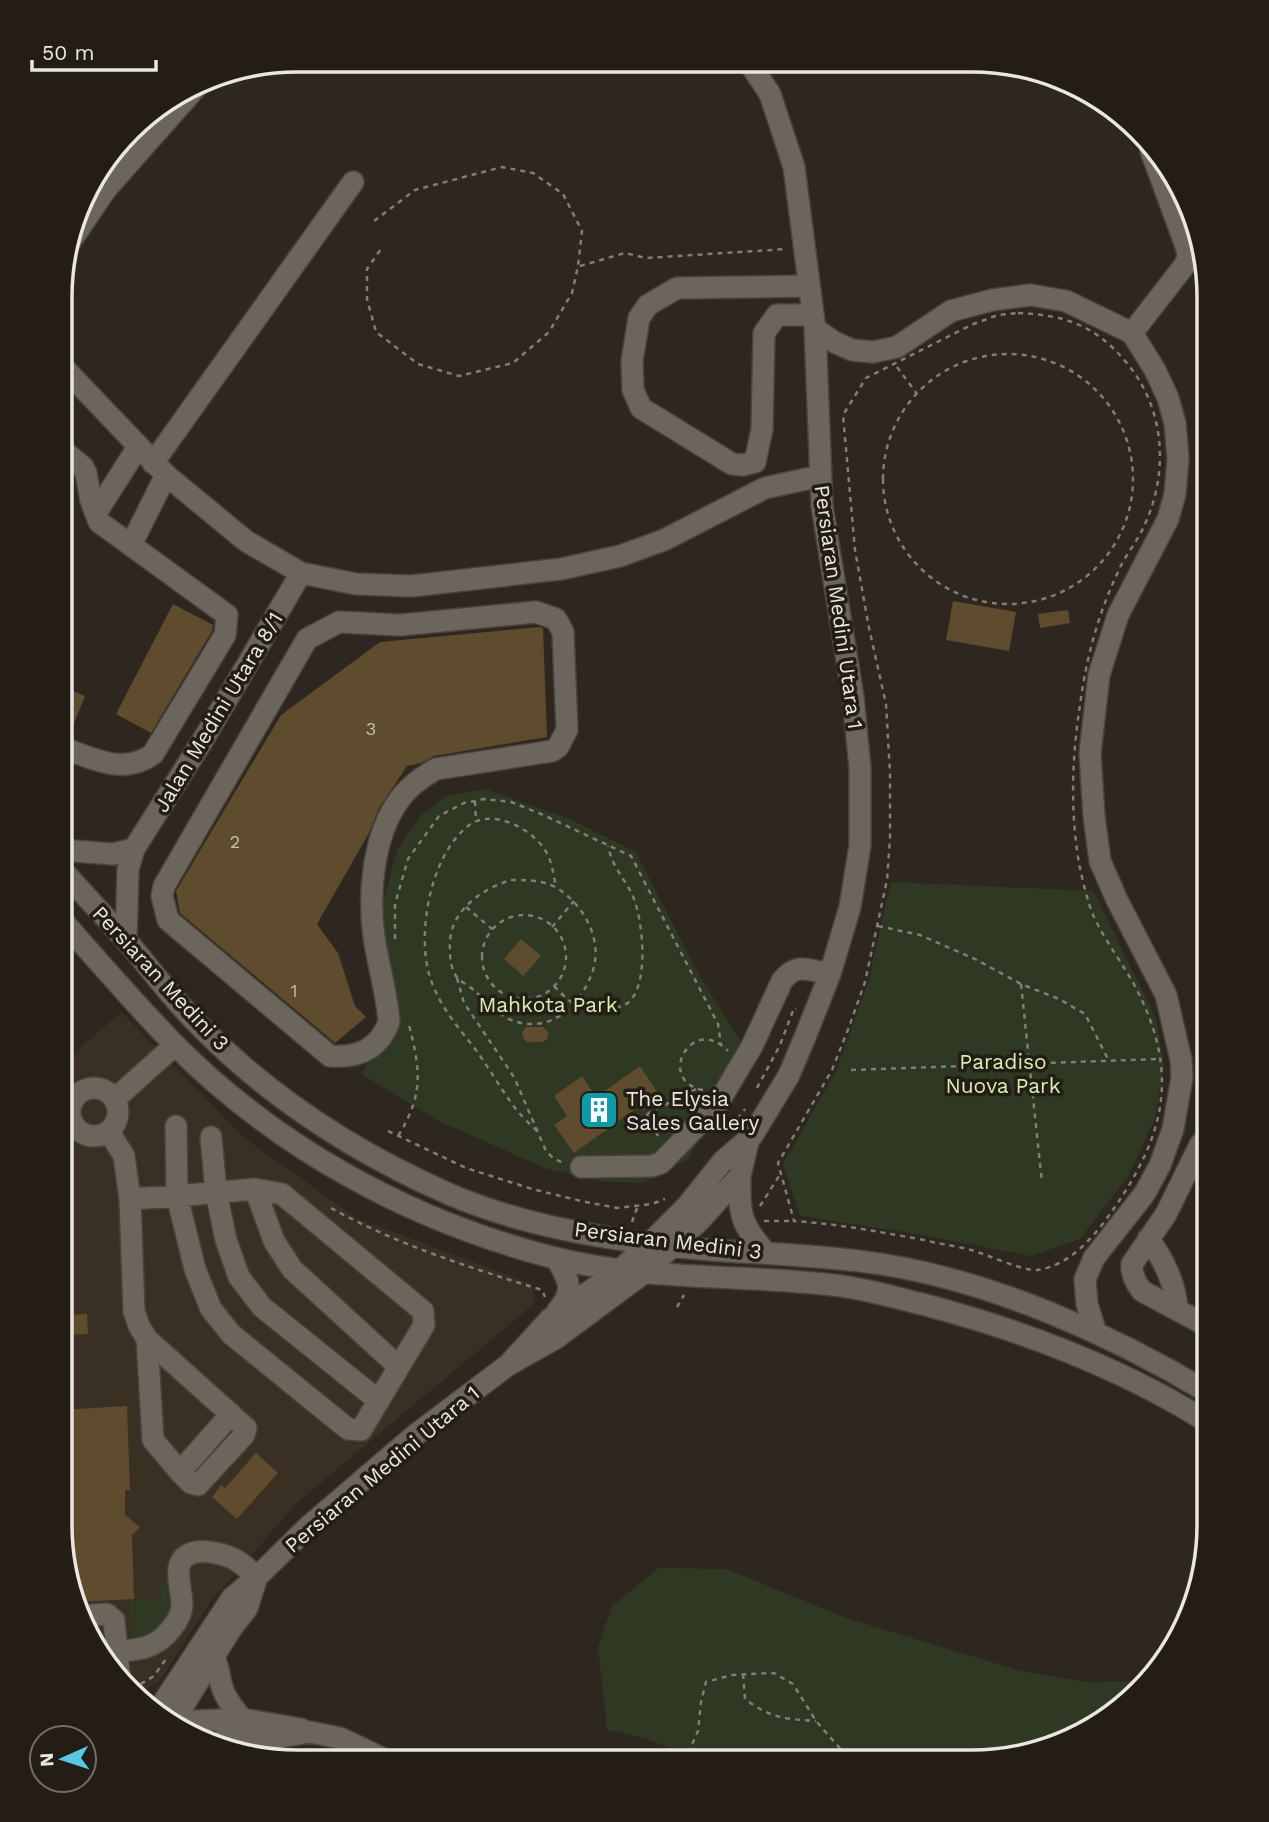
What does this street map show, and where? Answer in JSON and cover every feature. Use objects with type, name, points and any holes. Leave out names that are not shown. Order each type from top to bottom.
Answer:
[{"type":"street","name":"Persiaran Medini Utara 1","points":[[161,1705],[232,1598],[309,1526],[414,1436],[508,1364],[556,1338],[645,1272],[701,1219],[740,1176],[750,1139],[789,1075],[830,974],[850,907],[860,845],[860,768],[853,697],[825,531],[814,322],[794,167],[770,94],[755,72]]},
{"type":"street","points":[[86,218],[106,189],[181,104]]},
{"type":"street","points":[[1132,333],[1188,258],[1158,171]]},
{"type":"street","points":[[131,545],[160,469],[353,182]]},
{"type":"street","points":[[809,286],[677,288],[648,305],[639,318],[632,361],[633,390],[640,408],[732,464],[755,462],[762,429],[764,333],[777,315],[814,322],[834,342],[852,350],[890,356],[897,346],[951,312],[992,300],[1031,295],[1066,301],[1132,333],[1155,370],[1168,398],[1175,423],[1178,458],[1175,494],[1168,519],[1118,615],[1099,675],[1090,753],[1100,861],[1116,900],[1166,995],[1181,1060],[1182,1077],[1173,1129],[1160,1165],[1145,1193],[1094,1258],[1085,1279],[1087,1304],[1096,1333]]},
{"type":"street","points":[[72,377],[160,469],[246,541],[301,573],[356,584],[412,586],[561,569],[620,556],[664,540],[765,488],[820,475]]},
{"type":"street","points":[[96,513],[138,447]]},
{"type":"street","points":[[72,458],[83,467],[99,522],[227,615],[225,635],[152,754],[141,763],[123,766],[100,762],[72,751]]},
{"type":"street","name":"Jalan Medini Utara 8/1","points":[[126,940],[128,869],[134,849],[222,709],[301,573]]},
{"type":"street","points":[[542,613],[556,619],[563,632],[567,730],[558,747],[552,751],[436,769],[422,777],[400,799],[388,819],[378,849],[372,920],[389,1022],[384,1035],[366,1052],[330,1056],[168,920],[164,911],[163,886],[238,759],[307,639],[339,622],[400,625],[542,613]]},
{"type":"street","points":[[222,709],[256,727]]},
{"type":"street","points":[[203,740],[238,759]]},
{"type":"street","points":[[72,851],[113,854],[134,849]]},
{"type":"street","name":"Persiaran Medini 3","points":[[72,881],[195,1021],[240,1063],[306,1116],[346,1142],[384,1164],[452,1195],[516,1217],[575,1230],[710,1250],[765,1252],[881,1264],[939,1276],[1004,1296],[1096,1333],[1197,1386]]},
{"type":"street","name":"Persiaran Medini 3","points":[[72,931],[175,1045],[226,1091],[293,1143],[363,1184],[417,1211],[470,1232],[556,1258],[620,1270],[834,1285],[903,1299],[983,1320],[1100,1366],[1197,1417]]},
{"type":"street","points":[[581,1167],[652,1166],[661,1163],[708,1114],[723,1094],[752,1046],[788,972],[798,968],[830,974]]},
{"type":"street","points":[[115,1099],[175,1045]]},
{"type":"street","points":[[72,1104],[74,1098],[85,1089],[98,1087],[105,1090],[118,1105],[117,1120],[109,1132],[89,1136],[72,1124]]},
{"type":"street","points":[[130,1199],[177,1196],[255,1189],[282,1194],[423,1311],[424,1325],[361,1430],[348,1429],[231,1334],[211,1309],[195,1269],[177,1196],[176,1126]]},
{"type":"street","points":[[109,1132],[124,1156],[130,1199],[134,1311],[139,1326],[147,1339],[246,1428],[244,1435],[198,1485],[191,1483],[153,1440],[147,1339]]},
{"type":"street","points":[[211,1137],[216,1192],[226,1240],[239,1277],[262,1307],[379,1401]]},
{"type":"street","name":"Persiaran Medini Utara 1","points":[[508,1364],[547,1309],[620,1270],[687,1206],[723,1161],[750,1139]]},
{"type":"street","points":[[1197,1151],[1166,1214],[1132,1264],[1134,1278],[1142,1291],[1197,1320]]},
{"type":"street","points":[[740,1176],[739,1207],[744,1224],[765,1252]]},
{"type":"street","points":[[255,1189],[274,1241],[292,1269],[399,1367]]},
{"type":"street","points":[[1148,1239],[1158,1253],[1176,1294],[1177,1309]]},
{"type":"street","points":[[547,1309],[568,1300],[570,1287],[556,1258]]},
{"type":"street","points":[[116,1658],[147,1649],[164,1639],[182,1609],[179,1569],[182,1560],[191,1554],[222,1554],[238,1561],[257,1577]]},
{"type":"street","name":"Persiaran Medini Utara 1","points":[[177,1715],[247,1608],[257,1577]]},
{"type":"street","points":[[91,1615],[111,1617],[115,1625],[113,1654]]},
{"type":"street","points":[[214,1657],[220,1671],[222,1688],[242,1719]]},
{"type":"street","points":[[187,1721],[242,1719],[278,1724],[340,1738],[365,1750]]},
{"type":"street","points":[[232,1740],[275,1738],[310,1732]]},
{"type":"path","points":[[373,221],[415,190],[502,167],[533,173],[564,194],[582,230],[572,293],[549,332],[513,363],[459,376],[418,364],[376,332],[367,299],[367,269],[381,249]]},
{"type":"path","points":[[578,266],[625,253],[646,258],[804,248]]},
{"type":"path","points":[[761,1219],[878,1230],[969,1249],[1035,1271],[1070,1258],[1105,1221],[1133,1180],[1153,1140],[1162,1105],[1160,1059],[1139,994],[1091,909],[1079,864],[1073,812],[1074,752],[1090,654],[1103,606],[1119,569],[1144,526],[1156,495],[1162,467],[1159,435],[1153,409],[1142,384],[1129,365],[1111,345],[1087,328],[1068,319],[1041,314],[998,314],[890,356],[866,378],[843,415],[855,550],[886,704],[890,838],[887,880],[865,982],[832,1070],[778,1163],[794,1221]]},
{"type":"path","points":[[985,355],[1038,357],[1055,362],[1086,380],[1099,393],[1119,422],[1131,456],[1132,491],[1124,526],[1106,557],[1094,570],[1065,591],[1032,602],[1014,604],[987,602],[962,595],[938,582],[918,565],[907,551],[890,519],[884,484],[884,466],[893,432],[901,415],[917,394],[936,376],[985,355]]},
{"type":"path","points":[[890,356],[917,394]]},
{"type":"path","points":[[475,800],[476,822]]},
{"type":"path","points":[[395,945],[395,904],[408,859],[439,816],[475,800],[511,802],[631,856],[718,1024],[721,1045]]},
{"type":"path","points":[[537,1131],[516,1110],[473,1046],[454,1025],[429,974],[424,941],[425,918],[439,869],[457,838],[470,824],[485,818],[511,823],[543,847],[552,864],[556,887]]},
{"type":"path","points":[[554,986],[574,1006],[584,1010],[618,1008],[629,1002],[642,970],[641,919],[633,895],[614,866],[608,845]]},
{"type":"path","points":[[457,978],[513,1021],[533,1023],[555,1020],[574,1006],[587,988],[595,965],[595,942],[588,920],[574,901],[556,887],[534,880],[511,880],[489,887],[470,901],[457,919],[449,941],[451,963],[464,1003],[514,1077],[546,1151],[564,1164],[581,1167]]},
{"type":"path","points":[[552,927],[574,901]]},
{"type":"path","points":[[466,906],[492,929]]},
{"type":"path","points":[[518,915],[538,917],[552,927],[560,937],[565,956],[561,976],[554,986],[539,996],[519,999],[493,985],[487,977],[482,957],[486,938],[492,929],[518,915]]},
{"type":"path","points":[[878,926],[920,935],[975,959],[1021,984],[1059,999],[1085,1014],[1109,1062]]},
{"type":"path","points":[[1021,984],[1042,1183]]},
{"type":"path","points":[[398,1136],[413,1113],[419,1077],[405,1010]]},
{"type":"path","points":[[723,1094],[696,1089],[686,1083],[679,1063],[685,1051],[694,1041],[705,1039],[721,1045],[728,1049],[736,1073]]},
{"type":"path","points":[[851,1070],[1181,1060]]},
{"type":"path","points":[[647,1114],[696,1089]]},
{"type":"path","points":[[642,1105],[668,1157]]},
{"type":"path","points":[[708,1114],[750,1139]]},
{"type":"path","points":[[755,1213],[781,1173]]},
{"type":"path","points":[[327,1206],[374,1232],[463,1266],[541,1290],[547,1309]]},
{"type":"path","points":[[689,1750],[698,1731],[706,1682],[743,1674],[774,1673],[793,1684],[816,1721],[841,1750]]},
{"type":"path","points":[[743,1674],[745,1699],[763,1713],[816,1721]]},
{"type":"shaded area","points":[[121,1012],[247,1140],[356,1218],[532,1284],[535,1303],[298,1502],[212,1600],[160,1680],[145,1690],[128,1674],[95,1625],[76,1569],[72,1540],[72,1055]]},
{"type":"green space","name":"Mahkota Park","points":[[486,789],[572,820],[636,852],[700,977],[747,1051],[720,1107],[688,1159],[642,1183],[605,1182],[547,1169],[439,1121],[361,1074],[399,1004],[384,952],[381,910],[397,850],[421,815],[446,796]]},
{"type":"green space","name":"Paradiso Nuova Park","points":[[891,882],[1093,891],[1156,1018],[1164,1064],[1155,1118],[1129,1175],[1080,1239],[1031,1256],[905,1232],[800,1216],[783,1164],[836,1071],[868,983]]},
{"type":"green space","points":[[659,1568],[727,1569],[846,1618],[1021,1671],[1087,1682],[1134,1681],[1097,1712],[1072,1727],[1016,1746],[972,1750],[674,1750],[607,1730],[598,1647],[612,1606]]},
{"type":"green space","points":[[160,1582],[171,1591],[167,1618],[156,1630],[132,1643],[130,1600],[161,1598]]},
{"type":"building","points":[[953,601],[1016,612],[1009,651],[946,640]]},
{"type":"building","points":[[173,604],[213,625],[212,631],[151,733],[116,714]]},
{"type":"building","points":[[1068,610],[1070,623],[1040,628],[1038,614]]},
{"type":"building","points":[[543,628],[547,737],[434,756],[407,766],[379,808],[369,833],[317,924],[338,953],[355,1006],[366,1017],[335,1043],[180,913],[176,891],[281,715],[380,642]]},
{"type":"building","points":[[72,691],[85,696],[72,728]]},
{"type":"building","points":[[521,939],[541,956],[523,976],[504,959]]},
{"type":"building","points":[[526,1027],[543,1027],[548,1032],[548,1038],[543,1042],[527,1042],[522,1032]]},
{"type":"building","name":"The Elysia Sales Gallery","points":[[640,1066],[658,1093],[574,1153],[554,1125],[567,1116],[554,1096],[582,1076],[596,1097]]},
{"type":"building","points":[[87,1314],[88,1334],[72,1335],[72,1315]]},
{"type":"building","points":[[127,1406],[130,1490],[125,1490],[125,1515],[140,1527],[132,1535],[134,1599],[85,1602],[84,1598],[72,1540],[72,1409]]},
{"type":"building","points":[[256,1453],[278,1473],[237,1519],[212,1497],[221,1485],[225,1488]]},
{"type":"place","name":"The Elysia Sales Gallery","points":[[599,1110]]}]
